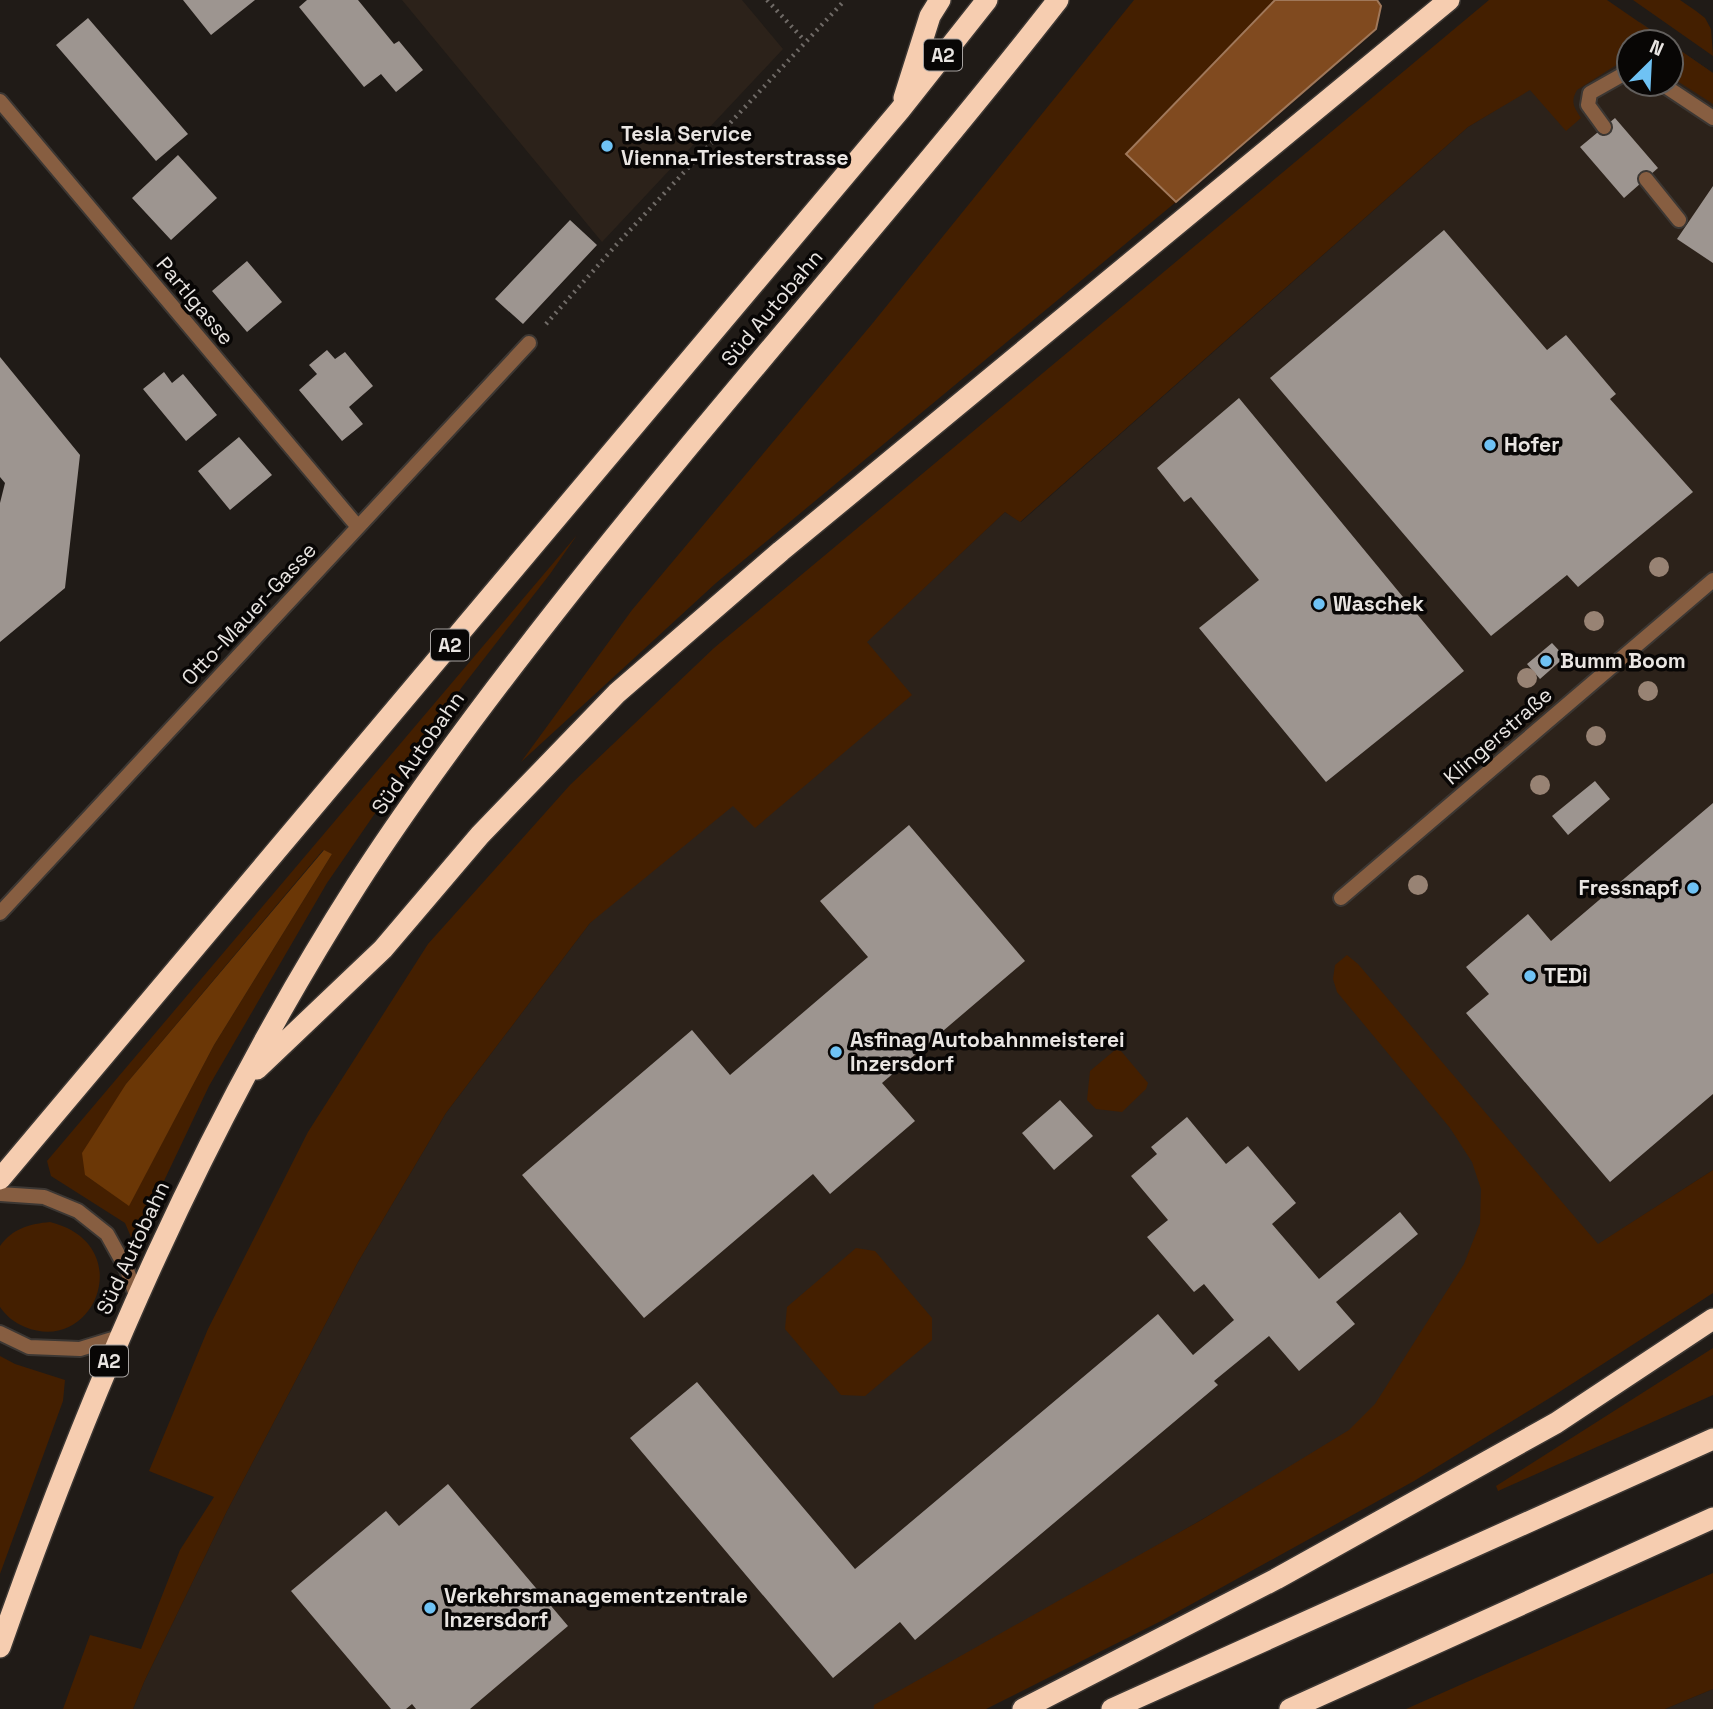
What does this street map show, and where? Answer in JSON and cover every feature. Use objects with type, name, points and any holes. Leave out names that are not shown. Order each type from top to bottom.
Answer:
[{"type":"highway","points":[[900,110],[930,16],[940,0]]},
{"type":"highway","name":"Süd Autobahn","points":[[0,1180],[900,110],[987,0]]},
{"type":"highway","name":"Süd Autobahn","points":[[0,1647],[68,1464],[119,1337],[173,1216],[240,1085],[301,975],[358,883],[423,787],[504,676],[607,545],[987,90],[1058,0]]},
{"type":"highway","points":[[240,1085],[383,949],[480,835],[617,693],[781,551],[1449,0]]},
{"type":"highway","points":[[1023,1709],[1276,1579],[1556,1423],[1713,1319]]},
{"type":"highway","points":[[1112,1709],[1713,1439]]},
{"type":"highway","points":[[1290,1709],[1713,1518]]},
{"type":"street","points":[[1604,127],[1588,105],[1590,93],[1615,79]]},
{"type":"street","points":[[1683,98],[1713,118]]},
{"type":"street","name":"Partlgasse","points":[[0,101],[358,527]]},
{"type":"street","points":[[1646,178],[1679,220]]},
{"type":"street","name":"Otto-Mauer-Gasse","points":[[0,913],[528,343]]},
{"type":"street","name":"Klingerstraße","points":[[1341,898],[1713,580]]},
{"type":"street","points":[[0,1194],[44,1197],[78,1211],[107,1234],[127,1270],[137,1298]]},
{"type":"street","points":[[0,1333],[29,1347],[80,1349],[119,1337]]},
{"type":"path","points":[[767,0],[806,41]]},
{"type":"path","points":[[528,343],[845,0]]},
{"type":"shaded area","name":"Tesla Service Vienna-Triesterstrasse","points":[[402,0],[742,0],[783,49],[602,242]]},
{"type":"shaded area","points":[[1134,0],[1275,0],[1127,154],[1176,202],[716,583],[521,762],[632,610],[872,324]]},
{"type":"shaded area","points":[[1275,0],[1377,0],[1381,6],[1376,29],[1176,202],[1126,154]]},
{"type":"shaded area","points":[[1489,0],[1607,0],[1648,28],[1615,28],[1615,66],[1577,90],[1574,104],[1581,118],[1566,131],[1530,90],[1468,127],[1020,522],[1005,512],[867,642],[912,695],[755,828],[733,806],[590,923],[446,1113],[358,1262],[227,1511],[133,1709],[63,1709],[90,1635],[141,1649],[180,1550],[214,1497],[149,1471],[208,1329],[308,1132],[428,944],[570,785],[714,648]]},
{"type":"shaded area","points":[[1633,0],[1680,0],[1696,11],[1705,18],[1711,29],[1713,56],[1685,36],[1685,28],[1673,28]]},
{"type":"shaded area","points":[[1640,22],[1649,28],[1630,28]]},
{"type":"shaded area","points":[[1615,37],[1615,98],[1685,98],[1685,54],[1713,73],[1713,1170],[1599,1244],[1620,1275],[878,1709],[133,1709],[227,1511],[358,1262],[446,1113],[590,923],[866,642],[1005,512],[1021,522],[1468,127]]},
{"type":"shaded area","points":[[1685,54],[1713,73],[1713,104],[1685,86]]},
{"type":"shaded area","points":[[577,535],[462,687],[327,883],[209,1086],[134,1244],[125,1223],[51,1176],[47,1161]],"holes":[[[323,850],[332,854],[214,1045],[129,1205],[85,1175],[126,1084]]]},
{"type":"shaded area","points":[[324,850],[332,854],[214,1045],[129,1206],[85,1175],[82,1153],[126,1084]]},
{"type":"shaded area","points":[[1347,955],[1358,964],[1598,1244],[1713,1170],[1713,1293],[1414,1481],[1161,1621],[986,1709],[874,1709],[874,1705],[1203,1519],[1349,1430],[1375,1404],[1464,1264],[1480,1223],[1481,1189],[1472,1162],[1450,1128],[1337,992],[1333,979],[1335,965]]},
{"type":"shaded area","points":[[1115,1050],[1121,1051],[1148,1083],[1146,1089],[1122,1112],[1096,1109],[1087,1100],[1090,1071]]},
{"type":"shaded area","points":[[50,1222],[77,1234],[93,1252],[100,1273],[97,1294],[87,1312],[71,1326],[50,1332],[21,1325],[0,1307],[0,1246],[10,1235],[22,1228]]},
{"type":"shaded area","points":[[856,1248],[875,1251],[932,1318],[932,1340],[865,1396],[841,1395],[785,1329],[787,1307]]},
{"type":"shaded area","points":[[1713,1348],[1713,1395],[1498,1491],[1496,1486]]},
{"type":"shaded area","points":[[0,1356],[15,1364],[65,1380],[63,1401],[0,1574]]},
{"type":"shaded area","points":[[1713,1573],[1713,1689],[1665,1709],[1406,1709]]},
{"type":"shaded area","points":[[1713,1689],[1713,1709],[1665,1709]]},
{"type":"building","points":[[183,0],[255,0],[211,35]]},
{"type":"building","points":[[307,0],[358,0],[394,44],[399,41],[423,70],[396,92],[381,74],[364,87],[299,7]]},
{"type":"building","points":[[88,18],[188,134],[156,161],[56,45]]},
{"type":"building","points":[[1615,118],[1658,168],[1624,198],[1580,147]]},
{"type":"building","points":[[178,155],[217,198],[171,240],[132,198]]},
{"type":"building","points":[[1713,186],[1713,263],[1677,239]]},
{"type":"building","points":[[570,220],[597,245],[523,324],[495,299]]},
{"type":"building","name":"Hofer","points":[[1444,230],[1547,350],[1566,335],[1616,394],[1610,399],[1693,492],[1578,587],[1567,575],[1491,636],[1270,378]]},
{"type":"building","points":[[247,261],[282,302],[247,332],[212,291]]},
{"type":"building","points":[[327,350],[335,359],[345,352],[373,386],[349,407],[363,424],[342,441],[299,390],[317,374],[309,365]]},
{"type":"building","points":[[0,357],[80,455],[65,588],[0,642],[0,503],[5,483],[0,477]]},
{"type":"building","points":[[164,372],[172,383],[183,374],[217,415],[186,441],[143,389]]},
{"type":"building","name":"Waschek","points":[[1239,398],[1464,671],[1326,782],[1199,628],[1259,580],[1191,497],[1184,502],[1157,468]]},
{"type":"building","points":[[239,437],[272,475],[230,510],[198,471]]},
{"type":"building","name":"Bumm Boom","points":[[1552,643],[1565,657],[1540,679],[1527,664]]},
{"type":"building","points":[[1595,781],[1610,799],[1568,835],[1552,816]]},
{"type":"building","points":[[1713,803],[1713,1094],[1610,1182],[1466,1013],[1489,994],[1466,967],[1528,914],[1551,941]]},
{"type":"building","name":"Asfinag Autobahnmeisterei Inzersdorf","points":[[909,825],[1025,961],[882,1083],[915,1121],[830,1194],[813,1174],[644,1318],[522,1175],[692,1030],[730,1075],[868,957],[820,901]]},
{"type":"building","points":[[1060,1100],[1093,1136],[1054,1170],[1022,1133]]},
{"type":"building","points":[[1187,1117],[1226,1164],[1248,1146],[1296,1203],[1272,1224],[1319,1279],[1400,1212],[1418,1234],[1336,1302],[1355,1324],[1299,1371],[1269,1336],[1214,1381],[1218,1385],[915,1640],[900,1622],[833,1678],[630,1438],[697,1382],[855,1569],[1158,1314],[1193,1355],[1234,1320],[1204,1284],[1194,1292],[1147,1237],[1168,1220],[1131,1176],[1157,1154],[1151,1147]]},
{"type":"building","name":"Verkehrsmanagementzentrale Inzersdorf","points":[[448,1484],[568,1626],[470,1709],[416,1709],[412,1704],[406,1709],[391,1709],[291,1591],[386,1511],[399,1526]]},
{"type":"place","name":"Tesla Service Vienna-Triesterstrasse","points":[[607,146]]},
{"type":"place","name":"Hofer","points":[[1490,445]]},
{"type":"place","name":"Waschek","points":[[1319,604]]},
{"type":"place","name":"Bumm Boom","points":[[1546,661]]},
{"type":"place","name":"Fressnapf","points":[[1693,888]]},
{"type":"place","name":"TEDi","points":[[1530,976]]},
{"type":"place","name":"Asfinag Autobahnmeisterei Inzersdorf","points":[[836,1052]]},
{"type":"place","name":"Verkehrsmanagementzentrale Inzersdorf","points":[[430,1608]]}]
